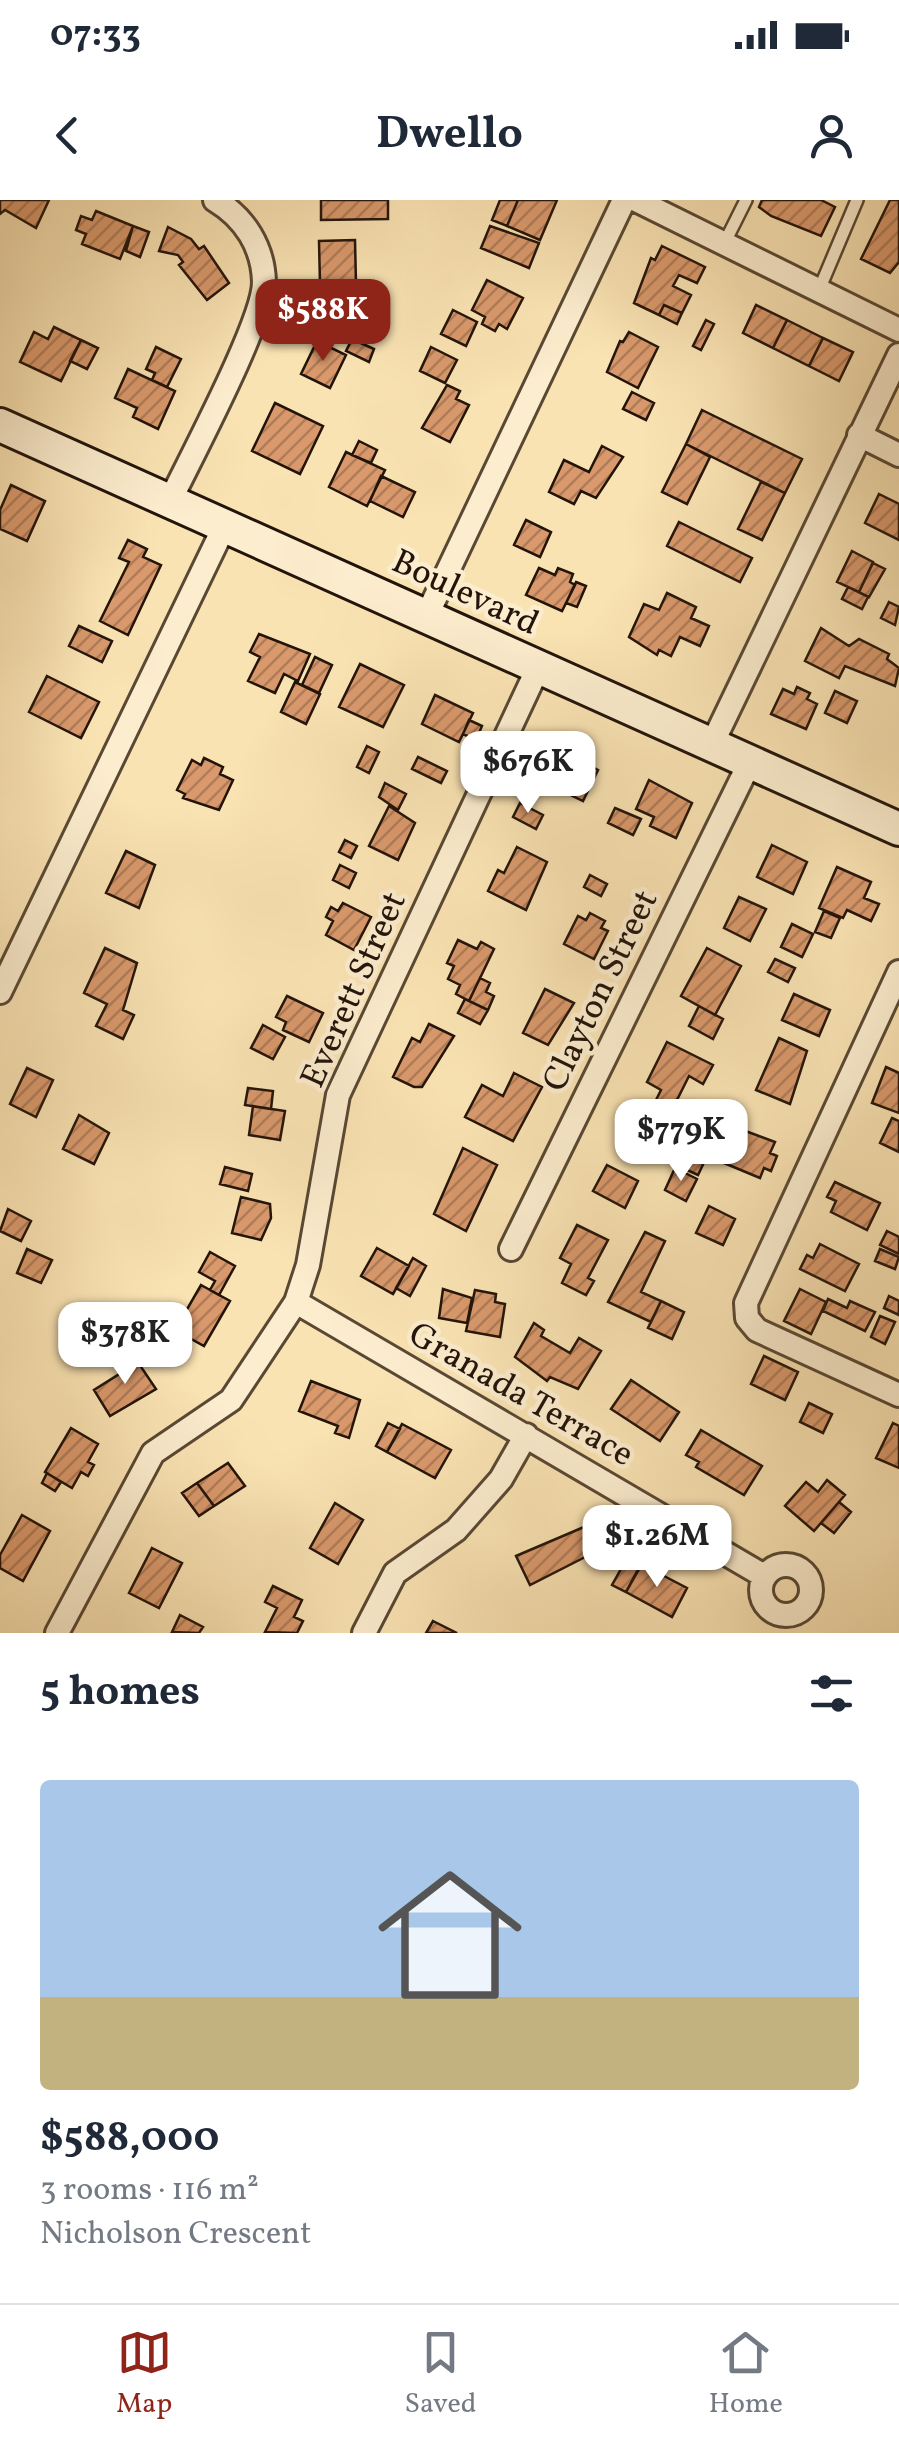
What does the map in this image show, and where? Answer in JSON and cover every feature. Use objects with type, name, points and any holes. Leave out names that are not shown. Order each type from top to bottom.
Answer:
[{"type":"street","points":[[170,502],[262,304],[262,265],[255,240],[228,208],[215,200]]},
{"type":"street","points":[[427,615],[624,200]]},
{"type":"street","points":[[636,200],[899,330]]},
{"type":"street","points":[[712,744],[899,355]]},
{"type":"street","name":"Boulevard","points":[[0,425],[899,829]]},
{"type":"street","points":[[859,435],[899,455]]},
{"type":"street","points":[[0,992],[224,527]]},
{"type":"street","name":"Everett Street","points":[[57,1633],[153,1453],[231,1400],[296,1302],[311,1248],[338,1095],[538,668]]},
{"type":"street","name":"Clayton Street","points":[[510,1249],[750,762]]},
{"type":"street","points":[[899,972],[746,1304],[747,1318],[757,1330],[899,1396]]},
{"type":"street","name":"Granada Terrace","points":[[296,1302],[764,1576]]},
{"type":"street","points":[[364,1633],[394,1573],[456,1530],[500,1479],[526,1435]]},
{"type":"lane","points":[[724,242],[746,200]]},
{"type":"lane","points":[[819,290],[857,200]]},
{"type":"building","points":[[0,200],[49,200],[36,228],[5,210],[0,214]]},
{"type":"building","points":[[321,200],[388,200],[388,219],[321,220]]},
{"type":"building","points":[[500,200],[518,200],[507,226],[492,220]]},
{"type":"building","points":[[518,200],[557,200],[540,240],[507,226]]},
{"type":"building","points":[[762,200],[821,200],[835,207],[821,236],[771,216],[759,207]]},
{"type":"building","points":[[890,200],[899,200],[899,262],[890,273],[861,259]]},
{"type":"building","points":[[96,211],[133,226],[120,259],[82,244],[86,234],[76,230],[81,216],[92,220]]},
{"type":"building","points":[[133,226],[149,232],[140,257],[126,251]]},
{"type":"building","points":[[490,226],[539,243],[529,268],[481,248]]},
{"type":"building","points":[[168,227],[191,239],[199,249],[204,246],[229,283],[207,300],[179,265],[183,262],[178,255],[159,251]]},
{"type":"building","points":[[355,240],[356,284],[320,284],[319,241]]},
{"type":"building","points":[[662,246],[705,267],[697,283],[679,275],[673,286],[691,295],[682,313],[664,305],[659,315],[634,303],[651,258],[655,260]]},
{"type":"building","points":[[487,280],[523,298],[507,329],[499,324],[495,331],[482,324],[485,317],[472,310]]},
{"type":"building","points":[[320,284],[346,290],[346,304],[321,304]]},
{"type":"building","points":[[664,305],[682,313],[677,324],[659,315]]},
{"type":"building","points":[[756,305],[787,320],[773,348],[743,333]]},
{"type":"building","points":[[453,310],[477,322],[466,346],[441,334]]},
{"type":"building","points":[[706,320],[714,324],[701,350],[693,346]]},
{"type":"building","points":[[787,320],[823,338],[809,366],[773,348]]},
{"type":"building","points":[[54,327],[81,340],[61,381],[20,362],[34,332],[48,339]]},
{"type":"building","points":[[629,332],[658,347],[638,388],[607,372],[620,341]]},
{"type":"building","points":[[823,338],[853,352],[839,381],[809,366]]},
{"type":"building","points":[[352,339],[374,349],[369,362],[346,351]]},
{"type":"building","points":[[81,340],[98,348],[87,369],[70,361]]},
{"type":"building","points":[[317,341],[346,355],[330,388],[301,374]]},
{"type":"building","points":[[156,347],[181,359],[167,387],[152,380],[155,373],[146,369]]},
{"type":"building","points":[[431,347],[457,360],[445,383],[420,371]]},
{"type":"building","points":[[128,369],[175,391],[158,429],[133,417],[137,408],[115,398]]},
{"type":"building","points":[[447,385],[460,391],[456,399],[469,405],[450,442],[422,428]]},
{"type":"building","points":[[632,392],[654,403],[646,420],[623,409]]},
{"type":"building","points":[[275,403],[323,426],[300,474],[252,451]]},
{"type":"building","points":[[702,410],[802,459],[785,493],[686,444]]},
{"type":"building","points":[[359,441],[377,450],[371,463],[352,455]]},
{"type":"building","points":[[686,444],[710,457],[687,504],[662,492]]},
{"type":"building","points":[[602,446],[623,457],[596,498],[581,491],[574,504],[549,492],[564,460],[589,472]]},
{"type":"building","points":[[346,452],[385,470],[367,506],[329,487]]},
{"type":"building","points":[[381,476],[415,492],[403,517],[370,501]]},
{"type":"building","points":[[761,482],[785,493],[762,540],[738,529]]},
{"type":"building","points":[[11,485],[45,501],[27,541],[0,529],[0,510]]},
{"type":"building","points":[[879,494],[899,504],[899,540],[865,523]]},
{"type":"building","points":[[526,520],[551,532],[540,557],[514,545]]},
{"type":"building","points":[[679,522],[752,558],[740,582],[667,546]]},
{"type":"building","points":[[128,540],[147,549],[143,557],[161,565],[128,635],[100,621],[129,562],[119,558]]},
{"type":"building","points":[[852,551],[873,562],[859,592],[837,582]]},
{"type":"building","points":[[873,563],[885,569],[869,597],[859,592]]},
{"type":"building","points":[[539,568],[555,575],[558,568],[573,574],[570,582],[575,585],[562,611],[526,595]]},
{"type":"building","points":[[576,582],[586,586],[577,607],[566,603]]},
{"type":"building","points":[[848,587],[868,597],[862,609],[842,599]]},
{"type":"building","points":[[667,593],[696,607],[691,618],[709,626],[700,646],[680,637],[671,656],[659,650],[657,655],[629,637],[644,604],[659,610]]},
{"type":"building","points":[[889,602],[899,607],[895,625],[881,618]]},
{"type":"building","points":[[79,626],[112,641],[102,662],[69,646]]},
{"type":"building","points":[[821,628],[849,646],[859,639],[889,654],[887,659],[899,668],[895,686],[845,666],[839,678],[805,661]]},
{"type":"building","points":[[259,634],[310,654],[298,681],[284,674],[275,693],[248,681],[260,657],[250,652]]},
{"type":"building","points":[[315,657],[332,665],[319,693],[302,685]]},
{"type":"building","points":[[360,664],[404,685],[383,727],[339,707]]},
{"type":"building","points":[[47,676],[99,702],[81,738],[29,712]]},
{"type":"building","points":[[295,682],[320,694],[306,724],[281,712]]},
{"type":"building","points":[[797,687],[810,693],[807,699],[817,704],[806,729],[771,714],[783,689],[794,694]]},
{"type":"building","points":[[835,691],[857,701],[847,723],[825,713]]},
{"type":"building","points":[[435,695],[473,713],[459,742],[422,724]]},
{"type":"building","points":[[469,720],[482,726],[476,740],[463,734]]},
{"type":"building","points":[[367,746],[379,752],[369,773],[357,767]]},
{"type":"building","points":[[559,750],[598,770],[583,801],[544,782]]},
{"type":"building","points":[[418,757],[447,771],[441,783],[412,769]]},
{"type":"building","points":[[204,758],[223,767],[220,774],[233,780],[219,810],[183,798],[185,794],[177,790],[192,760],[201,765]]},
{"type":"building","points":[[649,780],[692,803],[676,838],[650,826],[654,817],[636,809]]},
{"type":"building","points":[[385,783],[406,794],[398,810],[379,797]]},
{"type":"building","points":[[520,803],[543,815],[536,829],[513,817]]},
{"type":"building","points":[[389,806],[415,823],[398,860],[369,846]]},
{"type":"building","points":[[615,808],[641,819],[633,835],[608,823]]},
{"type":"building","points":[[345,840],[357,846],[351,858],[339,852]]},
{"type":"building","points":[[772,845],[807,862],[793,894],[757,877]]},
{"type":"building","points":[[517,847],[547,862],[526,910],[488,891],[498,870],[504,873]]},
{"type":"building","points":[[126,851],[155,865],[139,908],[106,893]]},
{"type":"building","points":[[340,865],[356,873],[349,888],[333,880]]},
{"type":"building","points":[[837,867],[871,882],[864,898],[879,904],[871,921],[847,910],[843,918],[819,908]]},
{"type":"building","points":[[590,875],[607,884],[601,896],[584,887]]},
{"type":"building","points":[[739,897],[766,909],[750,941],[724,928]]},
{"type":"building","points":[[343,903],[371,917],[354,950],[326,935],[333,921],[326,917],[331,907],[338,911]]},
{"type":"building","points":[[824,911],[840,918],[831,938],[815,932]]},
{"type":"building","points":[[590,913],[605,921],[601,928],[608,931],[594,959],[564,944],[578,916],[586,920]]},
{"type":"building","points":[[792,924],[813,934],[802,957],[781,947]]},
{"type":"building","points":[[458,940],[477,949],[481,942],[494,949],[469,1001],[456,994],[460,985],[448,979],[454,966],[447,963]]},
{"type":"building","points":[[105,948],[137,963],[123,1010],[134,1015],[123,1039],[96,1026],[107,1004],[84,993]]},
{"type":"building","points":[[707,948],[741,966],[715,1015],[681,996]]},
{"type":"building","points":[[775,959],[795,968],[788,982],[768,972]]},
{"type":"building","points":[[480,978],[490,983],[486,992],[494,996],[488,1010],[469,1001]]},
{"type":"building","points":[[545,989],[574,1003],[548,1045],[523,1033]]},
{"type":"building","points":[[794,994],[830,1010],[819,1036],[782,1020]]},
{"type":"building","points":[[287,996],[323,1013],[309,1042],[283,1030],[286,1022],[276,1017]]},
{"type":"building","points":[[465,999],[488,1010],[480,1024],[458,1013]]},
{"type":"building","points":[[699,1006],[723,1019],[713,1039],[689,1026]]},
{"type":"building","points":[[429,1024],[454,1036],[422,1087],[414,1087],[393,1077],[412,1038],[420,1042]]},
{"type":"building","points":[[263,1025],[285,1037],[273,1059],[251,1048]]},
{"type":"building","points":[[779,1038],[807,1051],[790,1104],[756,1090]]},
{"type":"building","points":[[667,1042],[713,1065],[703,1084],[689,1076],[677,1100],[685,1104],[672,1130],[647,1118],[661,1090],[647,1082]]},
{"type":"building","points":[[886,1067],[899,1073],[899,1113],[872,1103]]},
{"type":"building","points":[[27,1068],[53,1080],[36,1117],[10,1104]]},
{"type":"building","points":[[514,1073],[542,1087],[513,1141],[465,1117],[482,1085],[503,1096]]},
{"type":"building","points":[[248,1088],[273,1091],[271,1109],[245,1105]]},
{"type":"building","points":[[253,1106],[285,1111],[280,1140],[249,1135]]},
{"type":"building","points":[[79,1115],[109,1133],[94,1164],[63,1149]]},
{"type":"building","points":[[892,1118],[899,1121],[899,1152],[880,1143]]},
{"type":"building","points":[[732,1126],[775,1142],[770,1153],[777,1156],[771,1171],[764,1168],[760,1178],[724,1163],[733,1144],[725,1141]]},
{"type":"building","points":[[686,1145],[707,1156],[698,1175],[676,1165]]},
{"type":"building","points":[[463,1148],[497,1165],[466,1231],[434,1214]]},
{"type":"building","points":[[607,1165],[638,1181],[625,1208],[593,1191]]},
{"type":"building","points":[[225,1167],[252,1174],[248,1191],[220,1184]]},
{"type":"building","points":[[675,1168],[697,1179],[686,1201],[665,1190]]},
{"type":"building","points":[[835,1182],[880,1203],[867,1230],[831,1212],[836,1201],[827,1197]]},
{"type":"building","points":[[241,1197],[270,1204],[271,1218],[261,1240],[232,1233]]},
{"type":"building","points":[[709,1206],[735,1219],[723,1245],[696,1233]]},
{"type":"building","points":[[8,1209],[31,1221],[21,1241],[0,1231]]},
{"type":"building","points":[[577,1225],[608,1240],[588,1278],[594,1281],[586,1295],[562,1283],[571,1264],[560,1258]]},
{"type":"building","points":[[887,1231],[899,1237],[899,1254],[880,1245]]},
{"type":"building","points":[[645,1232],[665,1241],[641,1292],[661,1301],[651,1322],[608,1302]]},
{"type":"building","points":[[820,1244],[859,1264],[845,1291],[800,1269],[807,1255],[813,1258]]},
{"type":"building","points":[[377,1248],[409,1266],[393,1294],[361,1276]]},
{"type":"building","points":[[27,1249],[52,1260],[41,1283],[17,1273]]},
{"type":"building","points":[[880,1249],[899,1257],[895,1269],[875,1261]]},
{"type":"building","points":[[210,1252],[235,1266],[219,1295],[210,1290],[215,1281],[199,1272]]},
{"type":"building","points":[[413,1258],[426,1266],[410,1296],[396,1288]]},
{"type":"building","points":[[201,1285],[230,1301],[204,1346],[175,1330]]},
{"type":"building","points":[[443,1289],[472,1298],[467,1323],[439,1318]]},
{"type":"building","points":[[800,1289],[826,1302],[811,1334],[784,1321]]},
{"type":"building","points":[[475,1290],[496,1294],[495,1302],[505,1304],[500,1337],[466,1331]]},
{"type":"building","points":[[889,1296],[899,1301],[899,1315],[884,1308]]},
{"type":"building","points":[[828,1299],[847,1308],[850,1301],[875,1312],[865,1331],[823,1311]]},
{"type":"building","points":[[661,1301],[684,1312],[672,1339],[648,1328]]},
{"type":"building","points":[[880,1316],[895,1322],[885,1344],[871,1337]]},
{"type":"building","points":[[534,1323],[544,1330],[541,1336],[570,1353],[579,1338],[601,1351],[578,1389],[550,1377],[547,1381],[515,1357]]},
{"type":"building","points":[[133,1355],[156,1389],[110,1416],[94,1390],[124,1371],[120,1364]]},
{"type":"building","points":[[764,1356],[798,1372],[785,1400],[751,1384]]},
{"type":"building","points":[[631,1380],[679,1412],[660,1441],[611,1409]]},
{"type":"building","points":[[311,1381],[360,1400],[349,1438],[335,1433],[338,1426],[299,1411]]},
{"type":"building","points":[[809,1403],[832,1414],[823,1433],[800,1422]]},
{"type":"building","points":[[388,1423],[400,1429],[387,1452],[376,1446]]},
{"type":"building","points":[[893,1423],[899,1426],[899,1468],[876,1458]]},
{"type":"building","points":[[402,1424],[451,1450],[435,1478],[387,1452]]},
{"type":"building","points":[[71,1428],[98,1444],[88,1462],[94,1465],[88,1476],[81,1472],[72,1488],[45,1472]]},
{"type":"building","points":[[701,1430],[762,1466],[744,1495],[696,1467],[699,1462],[686,1455]]},
{"type":"building","points":[[228,1463],[245,1486],[214,1506],[197,1483]]},
{"type":"building","points":[[47,1473],[61,1482],[55,1491],[42,1483]]},
{"type":"building","points":[[827,1480],[845,1495],[814,1531],[785,1506],[806,1482],[818,1492]]},
{"type":"building","points":[[197,1483],[214,1506],[199,1516],[182,1493]]},
{"type":"building","points":[[839,1502],[851,1512],[834,1533],[821,1523]]},
{"type":"building","points":[[335,1503],[363,1520],[338,1564],[310,1548]]},
{"type":"building","points":[[22,1515],[50,1531],[23,1581],[0,1568],[0,1555]]},
{"type":"building","points":[[584,1527],[595,1552],[530,1585],[516,1556]]},
{"type":"building","points":[[152,1548],[182,1563],[159,1608],[129,1593]]},
{"type":"building","points":[[625,1562],[639,1569],[626,1592],[612,1585]]},
{"type":"building","points":[[641,1564],[687,1588],[672,1617],[626,1592]]},
{"type":"building","points":[[273,1586],[302,1600],[294,1617],[303,1621],[297,1633],[265,1632],[277,1608],[265,1602]]},
{"type":"building","points":[[180,1615],[203,1627],[199,1633],[172,1632]]},
{"type":"building","points":[[433,1621],[457,1633],[426,1633]]}]
